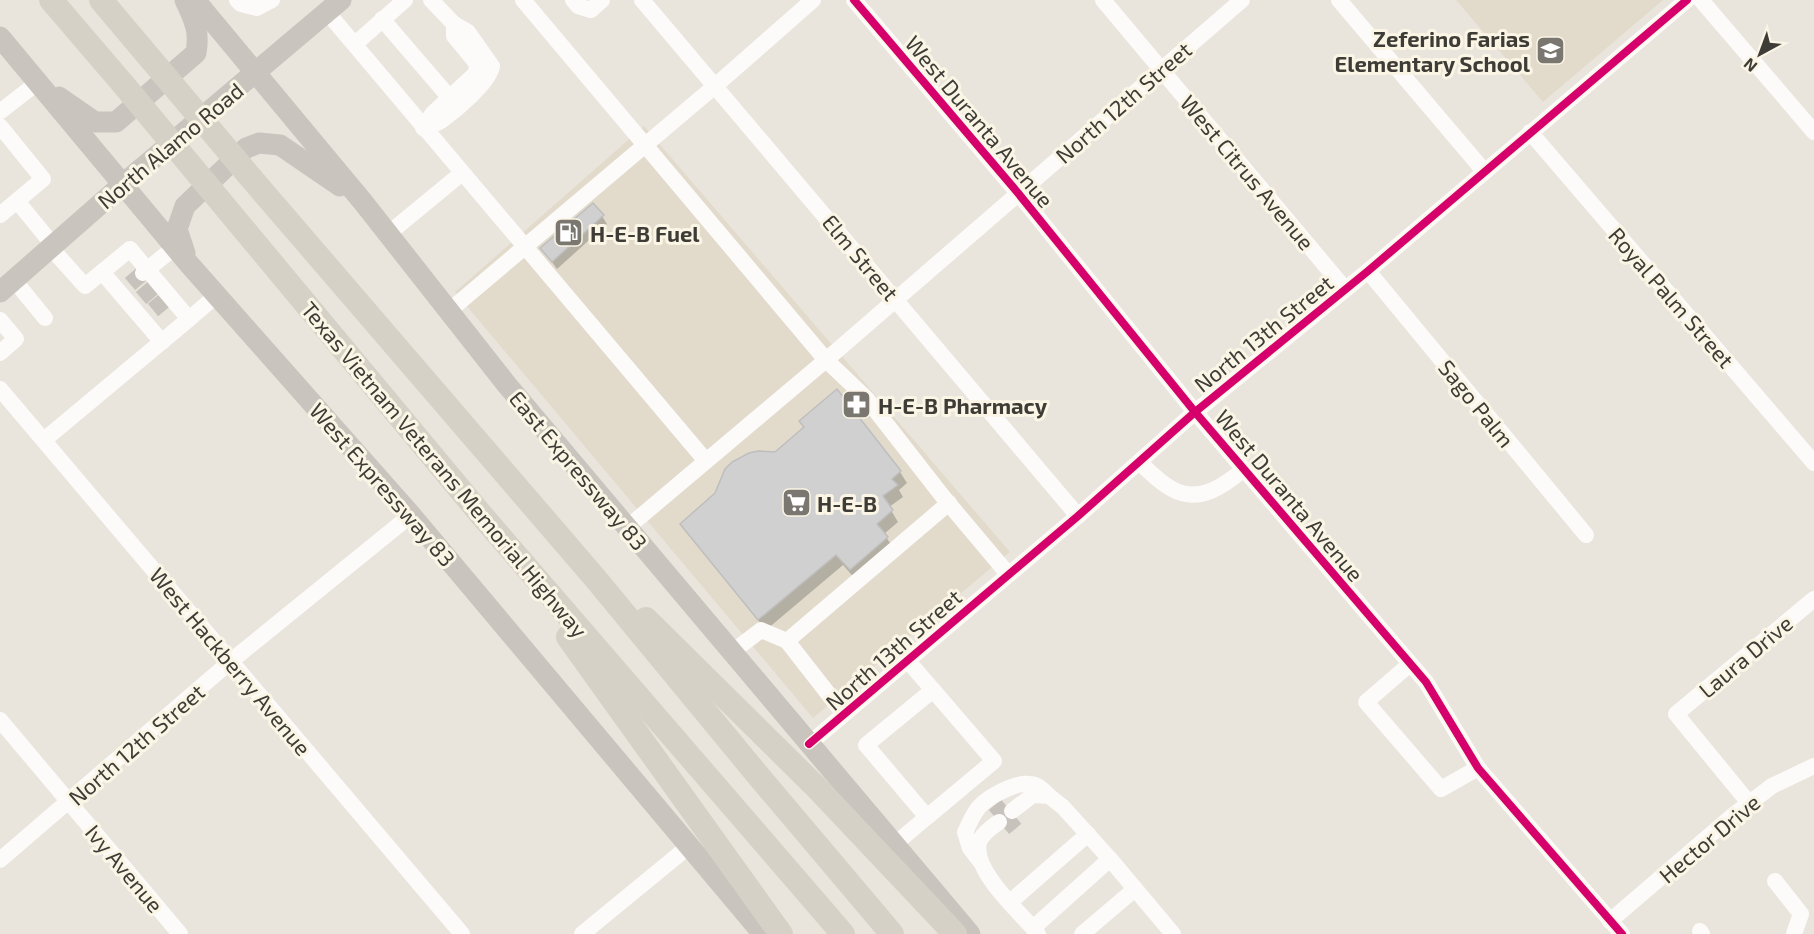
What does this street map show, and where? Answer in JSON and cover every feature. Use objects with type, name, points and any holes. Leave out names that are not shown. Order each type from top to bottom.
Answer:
[{"type":"highway","name":"Texas Vietnam Veterans Memorial Highway","points":[[51,0],[478,511],[843,934]]},
{"type":"highway","name":"Texas Vietnam Veterans Memorial Highway","points":[[101,0],[545,519],[892,934]]},
{"type":"highway","points":[[478,511],[781,934]]},
{"type":"highway","points":[[545,519],[818,789],[955,934]]},
{"type":"main road","name":"East Expressway 83","points":[[196,1],[363,202],[507,385],[970,934]]},
{"type":"main road","points":[[35,81],[95,122],[116,122],[196,52],[198,39],[196,1]]},
{"type":"main road","name":"North Alamo Road","points":[[7,286],[122,185],[334,6]]},
{"type":"main road","name":"West Expressway 83","points":[[0,37],[189,264],[411,515],[763,934]]},
{"type":"main road","points":[[189,264],[177,229],[185,206],[246,148],[258,143],[280,145],[363,202]]},
{"type":"street","points":[[237,0],[241,4],[257,8],[272,0]]},
{"type":"street","points":[[355,44],[405,0]]},
{"type":"street","points":[[423,128],[439,122],[454,102],[473,93],[491,71],[492,66],[468,32],[454,24],[431,0]]},
{"type":"street","points":[[523,0],[826,360],[866,398],[949,504],[1008,574]]},
{"type":"street","points":[[575,3],[591,10],[602,0]]},
{"type":"street","name":"Elm Street","points":[[642,0],[1078,516]]},
{"type":"street","points":[[449,311],[813,0]]},
{"type":"street","name":"West Duranta Avenue","points":[[854,0],[1018,193],[1195,412],[1426,682],[1478,768],[1622,934]]},
{"type":"street","name":"West Citrus Avenue","points":[[1103,0],[1345,289]]},
{"type":"street","name":"North 12th Street","points":[[628,527],[826,360],[1242,0]]},
{"type":"street","points":[[1339,0],[1484,171]]},
{"type":"street","name":"North 13th Street","points":[[809,744],[1078,516],[1195,412],[1368,270],[1687,0]]},
{"type":"street","points":[[1701,0],[1814,132]]},
{"type":"street","points":[[334,6],[355,44],[423,128],[706,461]]},
{"type":"street","points":[[382,20],[454,102]]},
{"type":"street","points":[[0,215],[8,203],[43,179],[0,115],[35,81]]},
{"type":"street","name":"Royal Palm Street","points":[[1530,132],[1814,463]]},
{"type":"street","points":[[388,234],[462,173]]},
{"type":"street","points":[[8,203],[52,247],[85,286],[130,249],[141,287],[157,306],[189,319]]},
{"type":"street","points":[[141,287],[175,247]]},
{"type":"street","name":"Sago Palm","points":[[1368,270],[1586,535]]},
{"type":"street","points":[[102,272],[141,287],[157,306],[162,342]]},
{"type":"street","points":[[7,286],[45,318]]},
{"type":"street","points":[[44,440],[217,295]]},
{"type":"street","points":[[0,320],[16,339],[0,353]]},
{"type":"street","name":"West Hackberry Avenue","points":[[0,389],[462,934]]},
{"type":"street","points":[[1139,462],[1165,485],[1175,491],[1188,494],[1214,491],[1244,469]]},
{"type":"street","points":[[787,641],[949,504]]},
{"type":"street","name":"North 12th Street","points":[[0,860],[231,661],[411,515]]},
{"type":"street","name":"Laura Drive","points":[[1749,803],[1676,714],[1814,599]]},
{"type":"street","points":[[732,652],[761,630],[787,641],[844,714]]},
{"type":"street","points":[[895,844],[994,761],[908,660]]},
{"type":"street","points":[[1410,664],[1366,702],[1441,789],[1478,768]]},
{"type":"street","points":[[927,817],[866,745],[933,690]]},
{"type":"street","name":"Ivy Avenue","points":[[0,720],[180,934]]},
{"type":"street","name":"Hector Drive","points":[[1610,921],[1749,803],[1772,786],[1814,766]]},
{"type":"street","points":[[1041,795],[1040,787],[1029,783],[1019,784],[996,794],[978,807],[965,832],[970,848],[980,861],[985,873],[1035,931],[1110,859]]},
{"type":"street","points":[[980,861],[978,844],[982,836],[1003,814],[1033,802],[1041,795]]},
{"type":"street","points":[[1041,795],[1063,807],[1173,934]]},
{"type":"street","points":[[1010,902],[1088,834]]},
{"type":"street","points":[[582,934],[688,846]]},
{"type":"street","points":[[1775,881],[1801,914],[1794,934]]},
{"type":"street","points":[[1082,934],[1135,889]]},
{"type":"shaded area","name":"Zeferino Farias Elementary School","points":[[1456,0],[1663,0],[1543,102]]},
{"type":"shaded area","points":[[644,126],[1010,552],[813,718],[455,292]]},
{"type":"building","name":"H-E-B Fuel","points":[[593,203],[604,215],[552,262],[540,248]]},
{"type":"building","name":"H-E-B","points":[[837,389],[901,471],[892,479],[898,485],[883,496],[893,510],[877,524],[888,537],[850,570],[836,555],[758,620],[680,524],[715,493],[725,469],[732,462],[749,453],[775,452],[804,427],[799,421]]},
{"type":"tunnel","points":[[130,284],[143,273]]},
{"type":"tunnel","points":[[141,298],[154,287]]},
{"type":"tunnel","points":[[153,310],[165,300]]},
{"type":"tunnel","points":[[994,816],[1007,805]]},
{"type":"tunnel","points":[[1004,828],[1017,817]]},
{"type":"cycle path","points":[[854,0],[1018,193],[1195,412],[1426,682],[1478,768],[1622,934]]},
{"type":"cycle path","points":[[809,744],[1078,516],[1195,412],[1368,271],[1687,0]]},
{"type":"place","name":"Zeferino Farias Elementary School","points":[[1551,51]]},
{"type":"place","name":"H-E-B Fuel","points":[[569,233]]},
{"type":"place","name":"H-E-B Pharmacy","points":[[857,405]]},
{"type":"place","name":"H-E-B","points":[[796,503]]}]
